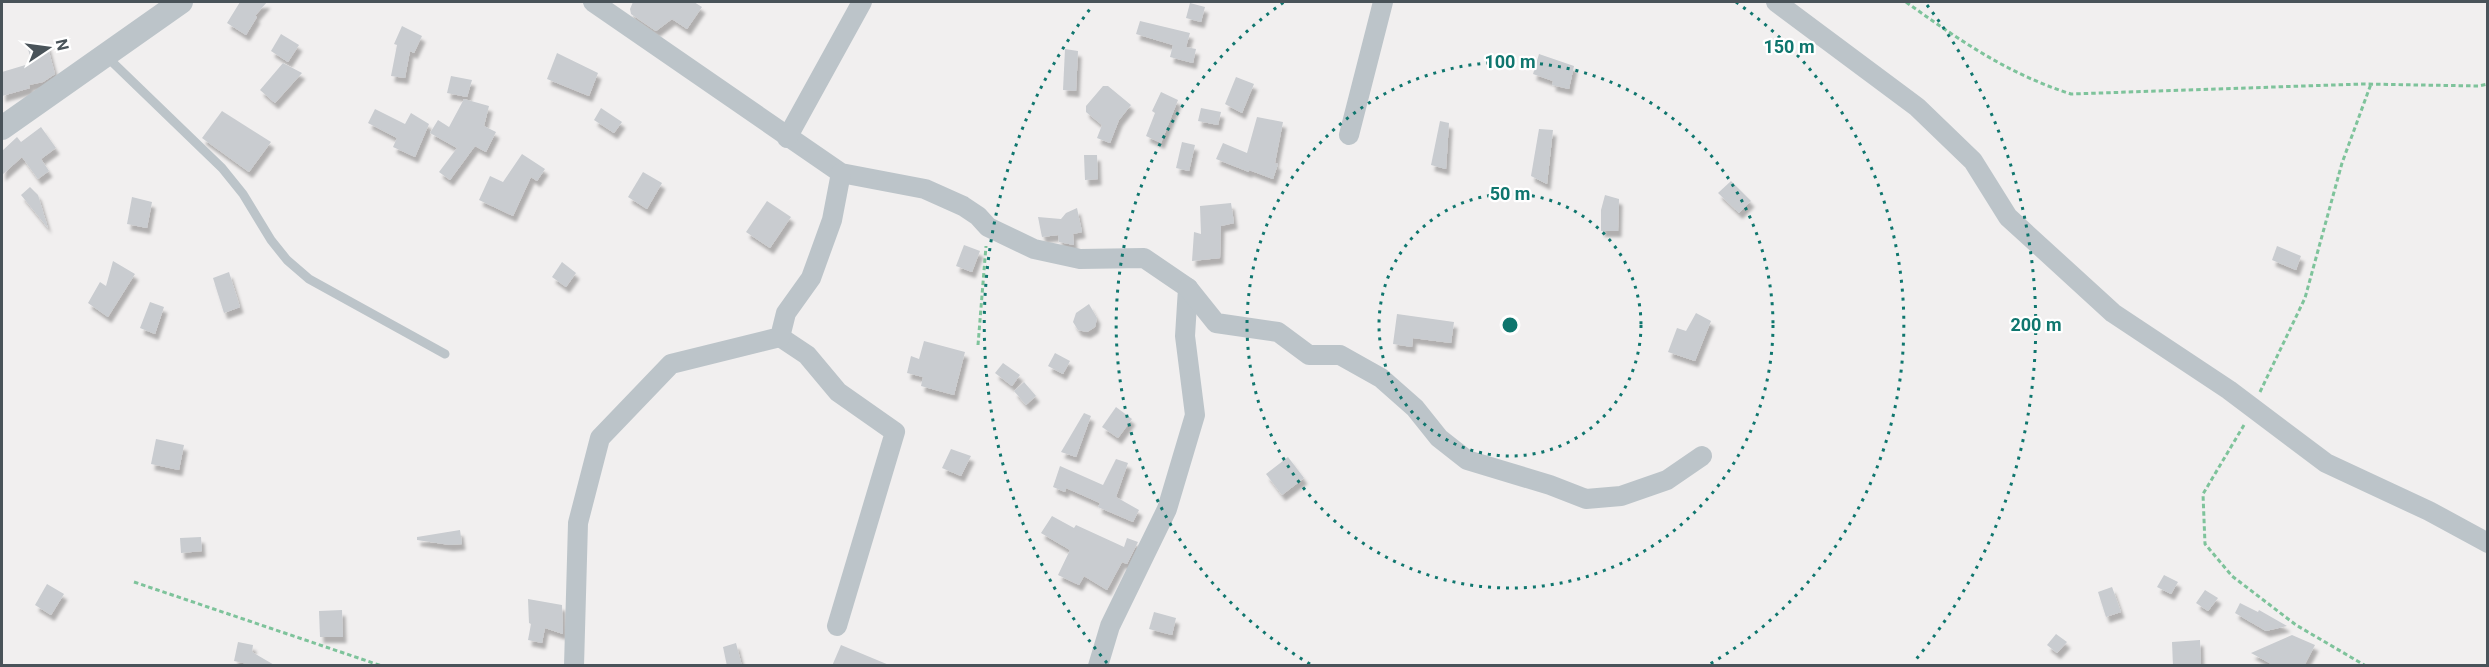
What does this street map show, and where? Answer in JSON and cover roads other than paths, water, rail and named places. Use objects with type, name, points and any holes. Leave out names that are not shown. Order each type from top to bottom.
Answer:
[{"type":"street","points":[[2,128],[181,2]]},
{"type":"street","points":[[593,2],[787,138],[841,173],[925,189],[963,206],[978,216],[988,227],[1034,249],[1080,259],[1144,258],[1188,288],[1215,322],[1278,332],[1309,355],[1340,355],[1381,378],[1415,408],[1439,438],[1467,460],[1550,485],[1586,499],[1621,496],[1667,480],[1702,456]]},
{"type":"street","points":[[787,138],[862,2]]},
{"type":"street","points":[[1349,135],[1383,2]]},
{"type":"street","points":[[1776,2],[1917,107],[1972,162],[2008,217],[2113,314],[2229,390],[2326,463],[2429,511],[2487,543]]},
{"type":"street","points":[[780,337],[786,313],[811,278],[832,220],[841,173]]},
{"type":"street","points":[[1098,666],[1110,627],[1167,509],[1195,415],[1185,336],[1188,288]]},
{"type":"street","points":[[574,666],[578,523],[600,438],[671,364],[780,337],[807,355],[838,392],[895,432],[837,626]]},
{"type":"lane","points":[[106,56],[222,168],[243,194],[271,240],[287,260],[309,279],[446,354]]}]
